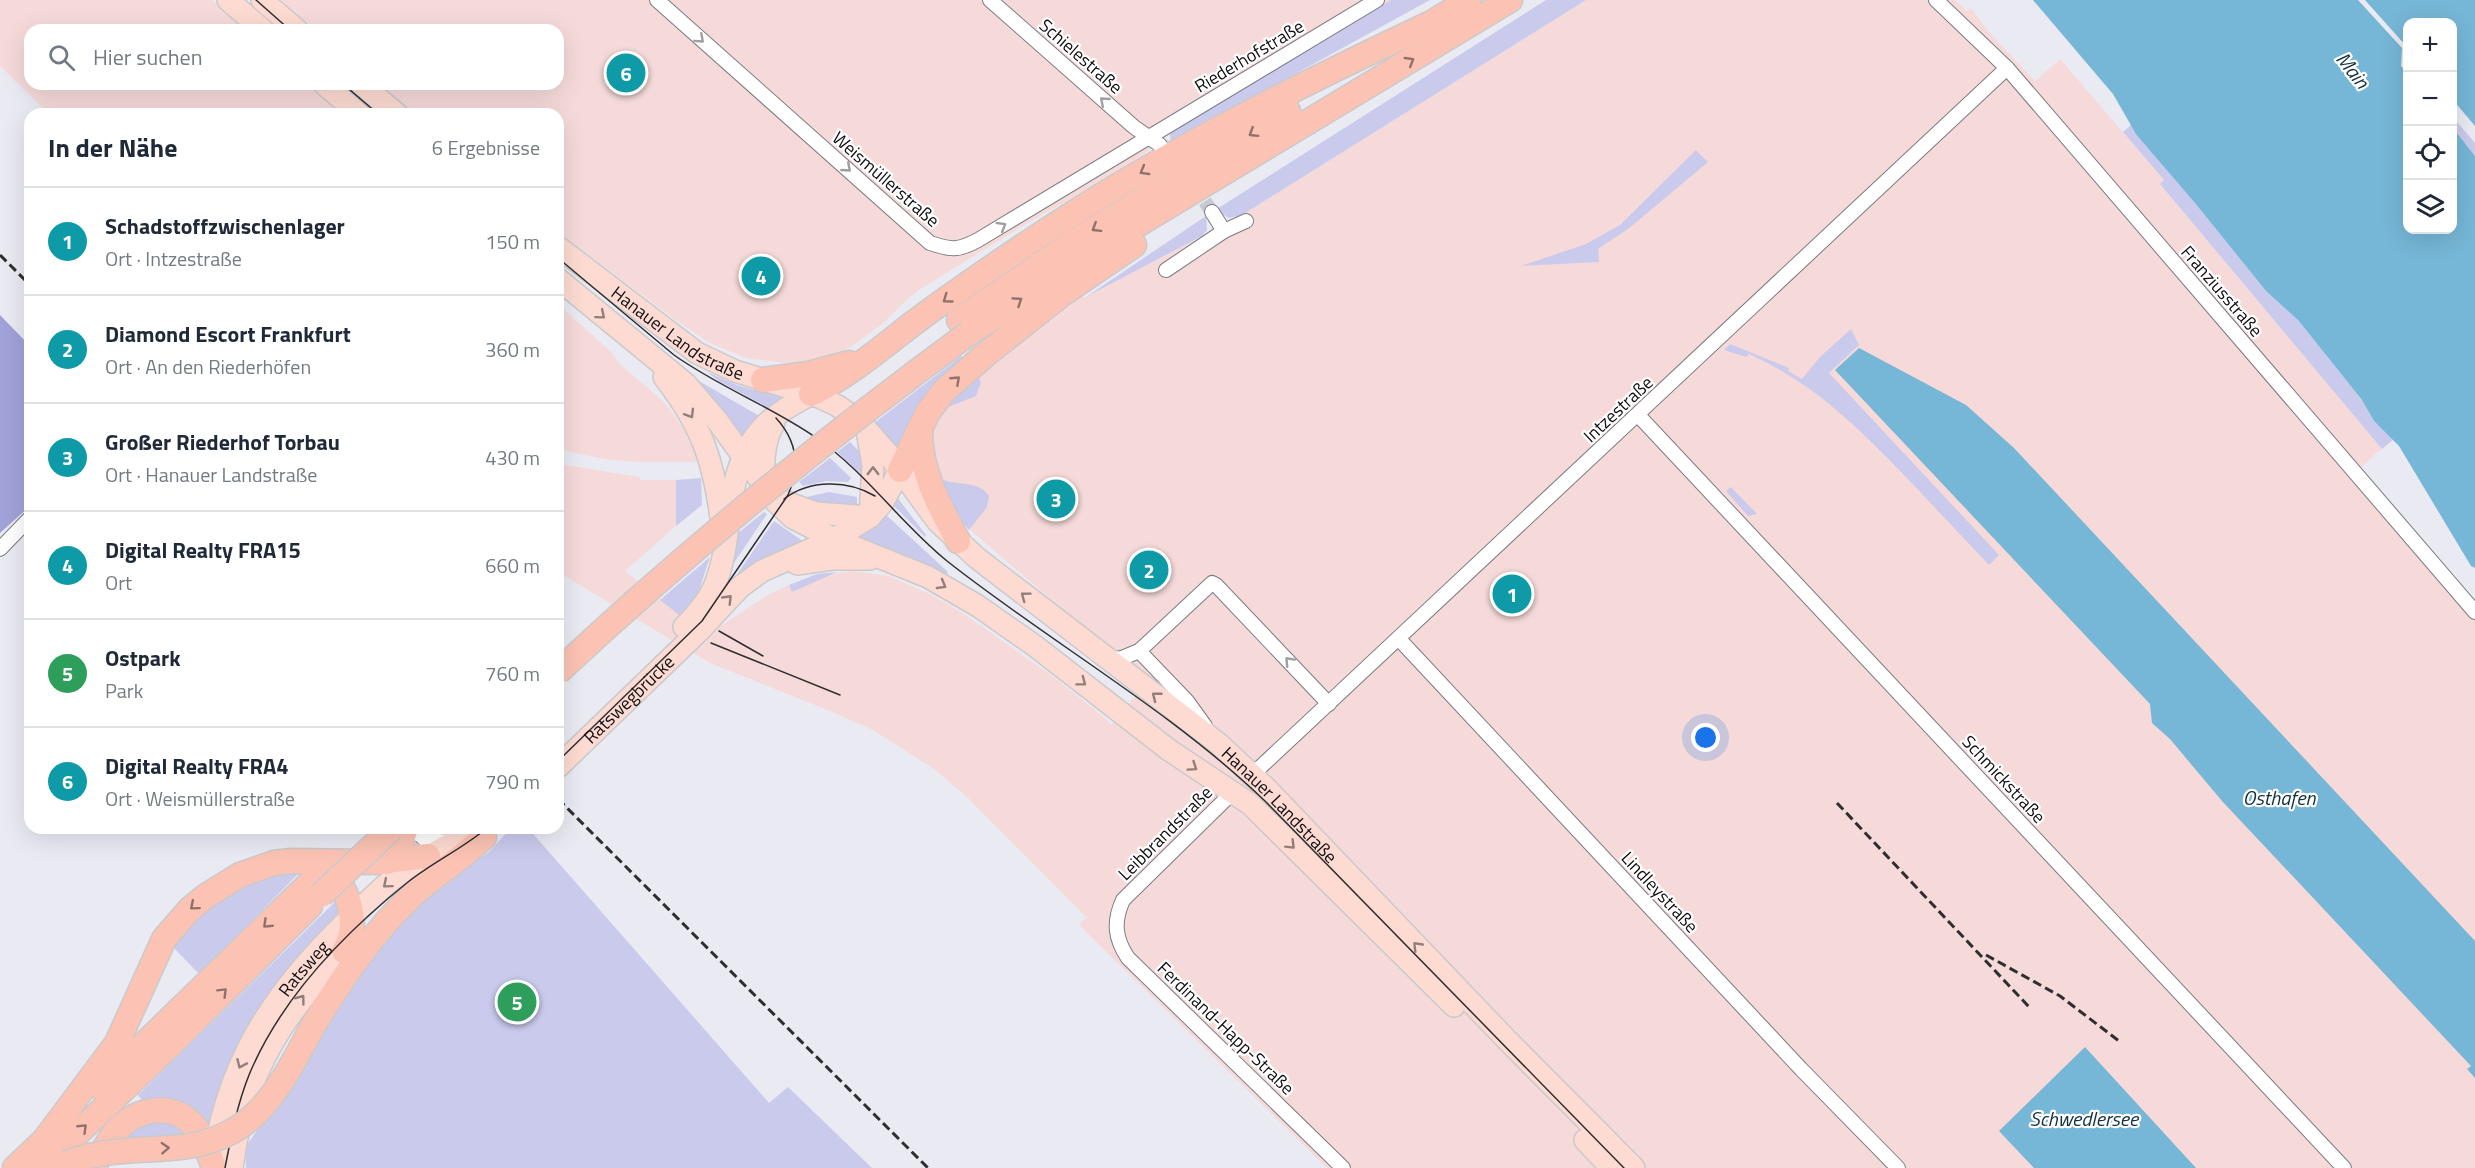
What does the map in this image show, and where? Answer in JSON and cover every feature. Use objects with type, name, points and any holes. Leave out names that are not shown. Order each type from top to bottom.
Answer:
[{"type":"highway","points":[[564,645],[760,475],[964,326],[1074,241],[1469,0]]},
{"type":"highway","points":[[564,666],[595,637],[765,492],[964,326],[1510,0]]},
{"type":"highway","points":[[763,380],[808,374],[864,357],[981,274],[1112,190],[1302,87],[1427,25]]},
{"type":"highway","points":[[900,470],[920,426],[935,402],[961,375],[1062,294],[1120,253],[1299,142],[1360,91]]},
{"type":"highway","points":[[810,394],[843,377],[912,324]]},
{"type":"highway","points":[[920,426],[921,453],[926,471],[944,515],[958,541]]},
{"type":"highway","points":[[15,1168],[311,880],[361,834]]},
{"type":"highway","points":[[41,1168],[167,1048],[311,880],[383,834]]},
{"type":"highway","points":[[387,862],[399,846],[403,834]]},
{"type":"highway","points":[[62,1165],[105,1152],[182,1147],[230,1132],[253,1117],[280,1086],[313,1026],[355,960],[389,919],[415,893],[465,855],[482,834]]},
{"type":"highway","points":[[43,1142],[117,1042],[136,1004],[155,954],[175,924],[206,896],[240,875],[274,863],[311,880],[387,862],[428,856]]},
{"type":"highway","points":[[311,880],[330,872],[349,903],[350,939],[344,951]]},
{"type":"highway","points":[[93,1168],[109,1140],[124,1124],[139,1114],[161,1110],[179,1115],[193,1125],[219,1167]]},
{"type":"main road","points":[[228,0],[256,24]]},
{"type":"main road","points":[[262,0],[290,24]]},
{"type":"main road","points":[[331,90],[352,108]]},
{"type":"main road","points":[[368,90],[390,108]]},
{"type":"main road","name":"Hanauer Landstraße","points":[[564,252],[697,353],[735,371],[810,394],[838,406],[862,424],[900,470],[927,508],[958,541],[1218,744],[1252,775],[1565,1101],[1634,1168]]},
{"type":"main road","name":"Hanauer Landstraße","points":[[564,284],[686,384],[699,398],[767,490],[793,518],[834,539],[928,577],[978,606],[1035,646],[1169,750],[1250,804],[1452,1003],[1611,1168]]},
{"type":"main road","points":[[643,350],[679,397],[705,441],[714,473],[721,515],[723,557]]},
{"type":"main road","points":[[694,627],[702,606],[715,584],[723,557],[732,488],[742,458],[760,431],[783,411],[810,394]]},
{"type":"main road","points":[[783,411],[826,412],[862,424],[872,449],[870,517]]},
{"type":"main road","points":[[783,411],[766,439],[763,469],[767,490],[795,507],[816,513],[870,517]]},
{"type":"main road","points":[[694,627],[740,587],[762,572],[834,539],[870,517],[884,501],[900,470]]},
{"type":"main road","points":[[762,572],[832,559],[889,561]]},
{"type":"main road","name":"Ratswegbrücke","points":[[564,743],[694,627]]},
{"type":"main road","name":"Ratswegbrücke","points":[[564,761],[694,627]]},
{"type":"main road","points":[[1233,792],[1252,775]]},
{"type":"main road","name":"Ratsweg","points":[[219,1167],[220,1126],[231,1089],[262,1024],[296,974],[394,878],[453,842],[476,834]]},
{"type":"main road","name":"Ratsweg","points":[[219,1167],[236,1140],[249,1095],[272,1042],[303,995],[344,951],[413,887],[480,834]]},
{"type":"street","name":"Weismüllerstraße","points":[[657,0],[930,243],[950,249],[960,248],[978,240],[1155,141]]},
{"type":"street","name":"Schielestraße","points":[[990,0],[1134,127],[1155,141]]},
{"type":"street","name":"Riederhofstraße","points":[[1155,141],[1377,0]]},
{"type":"street","name":"Franziusstraße","points":[[1935,0],[2007,69],[2475,612]]},
{"type":"street","name":"Intzestraße","points":[[1252,775],[2007,69]]},
{"type":"street","points":[[1212,213],[1224,231]]},
{"type":"street","points":[[1166,270],[1224,231],[1246,221]]},
{"type":"street","name":"Schmickstraße","points":[[1638,415],[2344,1168]]},
{"type":"street","points":[[0,549],[24,524]]},
{"type":"street","points":[[1109,660],[1122,658],[1138,651],[1212,583],[1329,704]]},
{"type":"street","name":"Lindleystraße","points":[[1399,639],[1801,1069],[1898,1168]]},
{"type":"street","points":[[1138,651],[1187,701],[1218,744]]},
{"type":"street","name":"Leibbrandstraße","points":[[1123,900],[1233,792]]},
{"type":"street","points":[[418,834],[426,840],[440,843],[453,842]]},
{"type":"street","name":"Ferdinand-Happ-Straße","points":[[1123,900],[1118,911],[1116,930],[1120,947],[1128,958],[1343,1168]]},
{"type":"shaded area","points":[[0,0],[212,0],[240,24],[24,24],[24,90],[0,66]]},
{"type":"shaded area","points":[[281,0],[1391,0],[1173,131],[1133,163],[1026,224],[925,286],[882,324],[851,347],[824,358],[786,363],[746,358],[710,343],[564,236],[564,108],[404,108],[383,90],[564,90],[564,24],[308,24]]},
{"type":"shaded area","points":[[1391,0],[1430,0],[1171,142],[1170,134],[1173,131]]},
{"type":"shaded area","points":[[1546,0],[1586,0],[1242,215],[1229,218],[1217,211],[1217,209]]},
{"type":"shaded area","name":"Osthafen","points":[[1586,0],[1955,0],[1967,11],[1971,8],[1989,32],[2035,81],[2060,59],[2164,180],[2160,184],[2382,449],[2355,472],[2475,612],[2475,1168],[1327,1168],[1079,925],[1095,909],[1086,917],[968,798],[934,769],[873,730],[710,663],[564,576],[564,465],[640,477],[640,480],[676,480],[676,526],[625,571],[683,618],[713,631],[768,595],[789,585],[792,592],[831,574],[853,571],[889,576],[932,595],[964,614],[1051,675],[1111,725],[1147,682],[961,522],[943,496],[928,433],[941,405],[1068,298],[1086,297],[1242,215]]},
{"type":"shaded area","points":[[24,90],[317,90],[336,108],[43,108]]},
{"type":"shaded area","points":[[2457,122],[2475,143],[2475,156],[2457,133]]},
{"type":"shaded area","points":[[2131,125],[2266,291],[2298,320],[2362,400],[2374,421],[2394,439],[2382,449],[2160,184],[2164,180],[2123,132]]},
{"type":"shaded area","points":[[1696,150],[1708,162],[1628,229],[1598,249],[1599,262],[1521,266],[1586,244],[1620,225]]},
{"type":"shaded area","points":[[1206,216],[1207,230],[1202,236],[1086,297]]},
{"type":"shaded area","points":[[564,309],[610,351],[621,365],[664,402],[687,433],[698,462],[639,462],[604,459],[564,450]]},
{"type":"shaded area","points":[[0,315],[24,340],[24,511],[0,533]]},
{"type":"shaded area","points":[[1851,329],[1859,345],[1829,373],[1999,555],[1989,565],[1889,459],[1834,408],[1773,366],[1749,354],[1746,357],[1724,350],[1730,344],[1789,368],[1788,371],[1802,379],[1820,357]]},
{"type":"shaded area","points":[[961,356],[966,362],[899,455],[873,424]]},
{"type":"shaded area","points":[[707,372],[737,385],[783,398],[769,408],[720,382]]},
{"type":"shaded area","points":[[975,372],[981,382],[976,396],[938,411]]},
{"type":"shaded area","points":[[687,374],[761,417],[743,442]]},
{"type":"shaded area","points":[[850,442],[860,452],[867,479],[837,452]]},
{"type":"shaded area","points":[[830,458],[851,478],[848,482],[827,481],[803,486],[799,482]]},
{"type":"shaded area","points":[[701,478],[702,505],[676,526],[676,480]]},
{"type":"shaded area","points":[[940,478],[979,487],[989,496],[987,507],[969,530],[955,514]]},
{"type":"shaded area","points":[[1062,486],[1069,490],[1037,511],[1037,501],[1043,493]]},
{"type":"shaded area","points":[[1731,487],[1757,514],[1748,516],[1726,491]]},
{"type":"shaded area","points":[[829,492],[857,497],[857,505],[844,508],[798,499]]},
{"type":"shaded area","points":[[896,496],[926,535],[925,537],[891,503]]},
{"type":"shaded area","points":[[764,512],[767,514],[725,576],[732,538]]},
{"type":"shaded area","points":[[884,513],[948,572],[947,574],[858,537]]},
{"type":"shaded area","points":[[774,521],[804,542],[733,580]]},
{"type":"shaded area","points":[[710,557],[695,603],[683,618],[660,600]]},
{"type":"shaded area","points":[[837,572],[792,592],[789,585],[817,574]]},
{"type":"shaded area","points":[[506,834],[533,834],[769,1103],[788,1087],[872,1168],[246,1168],[245,1147],[289,1087],[352,983],[420,899],[489,852]]},
{"type":"shaded area","points":[[301,871],[199,974],[173,947],[203,912],[227,894],[269,875]]},
{"type":"shaded area","points":[[340,897],[346,916],[214,1132],[144,1103],[138,1095]]},
{"type":"shaded area","points":[[160,1119],[185,1129],[182,1135],[120,1141],[128,1131]]},
{"type":"water","name":"Main","points":[[2033,0],[2358,0],[2402,48],[2403,234],[2457,234],[2457,133],[2475,156],[2475,568],[2471,566],[2399,446],[2374,421],[2362,400],[2298,320],[2266,291],[2136,134],[2113,94]]},
{"type":"water","points":[[2365,0],[2475,0],[2475,126],[2457,105],[2457,18],[2403,18],[2403,43]]},
{"type":"water","name":"Osthafen","points":[[1859,348],[1966,405],[2014,448],[2475,941],[2475,1078],[2467,1069],[2471,1066],[2222,801],[2170,739],[2152,723],[2150,704],[1835,370]]},
{"type":"water","name":"Schwedlersee","points":[[2085,1047],[2196,1168],[2034,1168],[1999,1131]]},
{"type":"tunnel","points":[[1193,184],[1212,212]]},
{"type":"tram line","points":[[256,0],[283,24]]},
{"type":"tram line","points":[[350,90],[371,108]]},
{"type":"tram line","points":[[564,263],[674,355],[815,437],[850,465],[947,561],[1150,706],[1228,768],[1265,801],[1624,1168]]},
{"type":"tram line","points":[[564,755],[702,621],[788,495],[795,474],[795,454],[789,436],[776,418]]},
{"type":"tram line","points":[[784,499],[805,488],[829,484],[853,487],[875,496]]},
{"type":"tram line","points":[[719,631],[763,656]]},
{"type":"tram line","points":[[711,643],[840,695]]},
{"type":"tram line","points":[[225,1168],[238,1109],[249,1075],[262,1047],[296,994],[316,969],[360,923],[418,875],[479,834]]},
{"type":"railway","points":[[0,255],[24,279]]},
{"type":"railway","points":[[1837,803],[2031,1009]]},
{"type":"railway","points":[[564,805],[928,1168]]},
{"type":"railway","points":[[1986,955],[2060,996],[2119,1041]]},
{"type":"place","name":"Digital Realty FRA4","points":[[626,73]]},
{"type":"place","name":"Digital Realty FRA15","points":[[761,276]]},
{"type":"place","name":"Großer Riederhof Torbau","points":[[1056,499]]},
{"type":"place","name":"Diamond Escort Frankfurt","points":[[1149,570]]},
{"type":"place","name":"Schadstoffzwischenlager","points":[[1512,594]]},
{"type":"place","name":"Ostpark","points":[[517,1002]]}]
